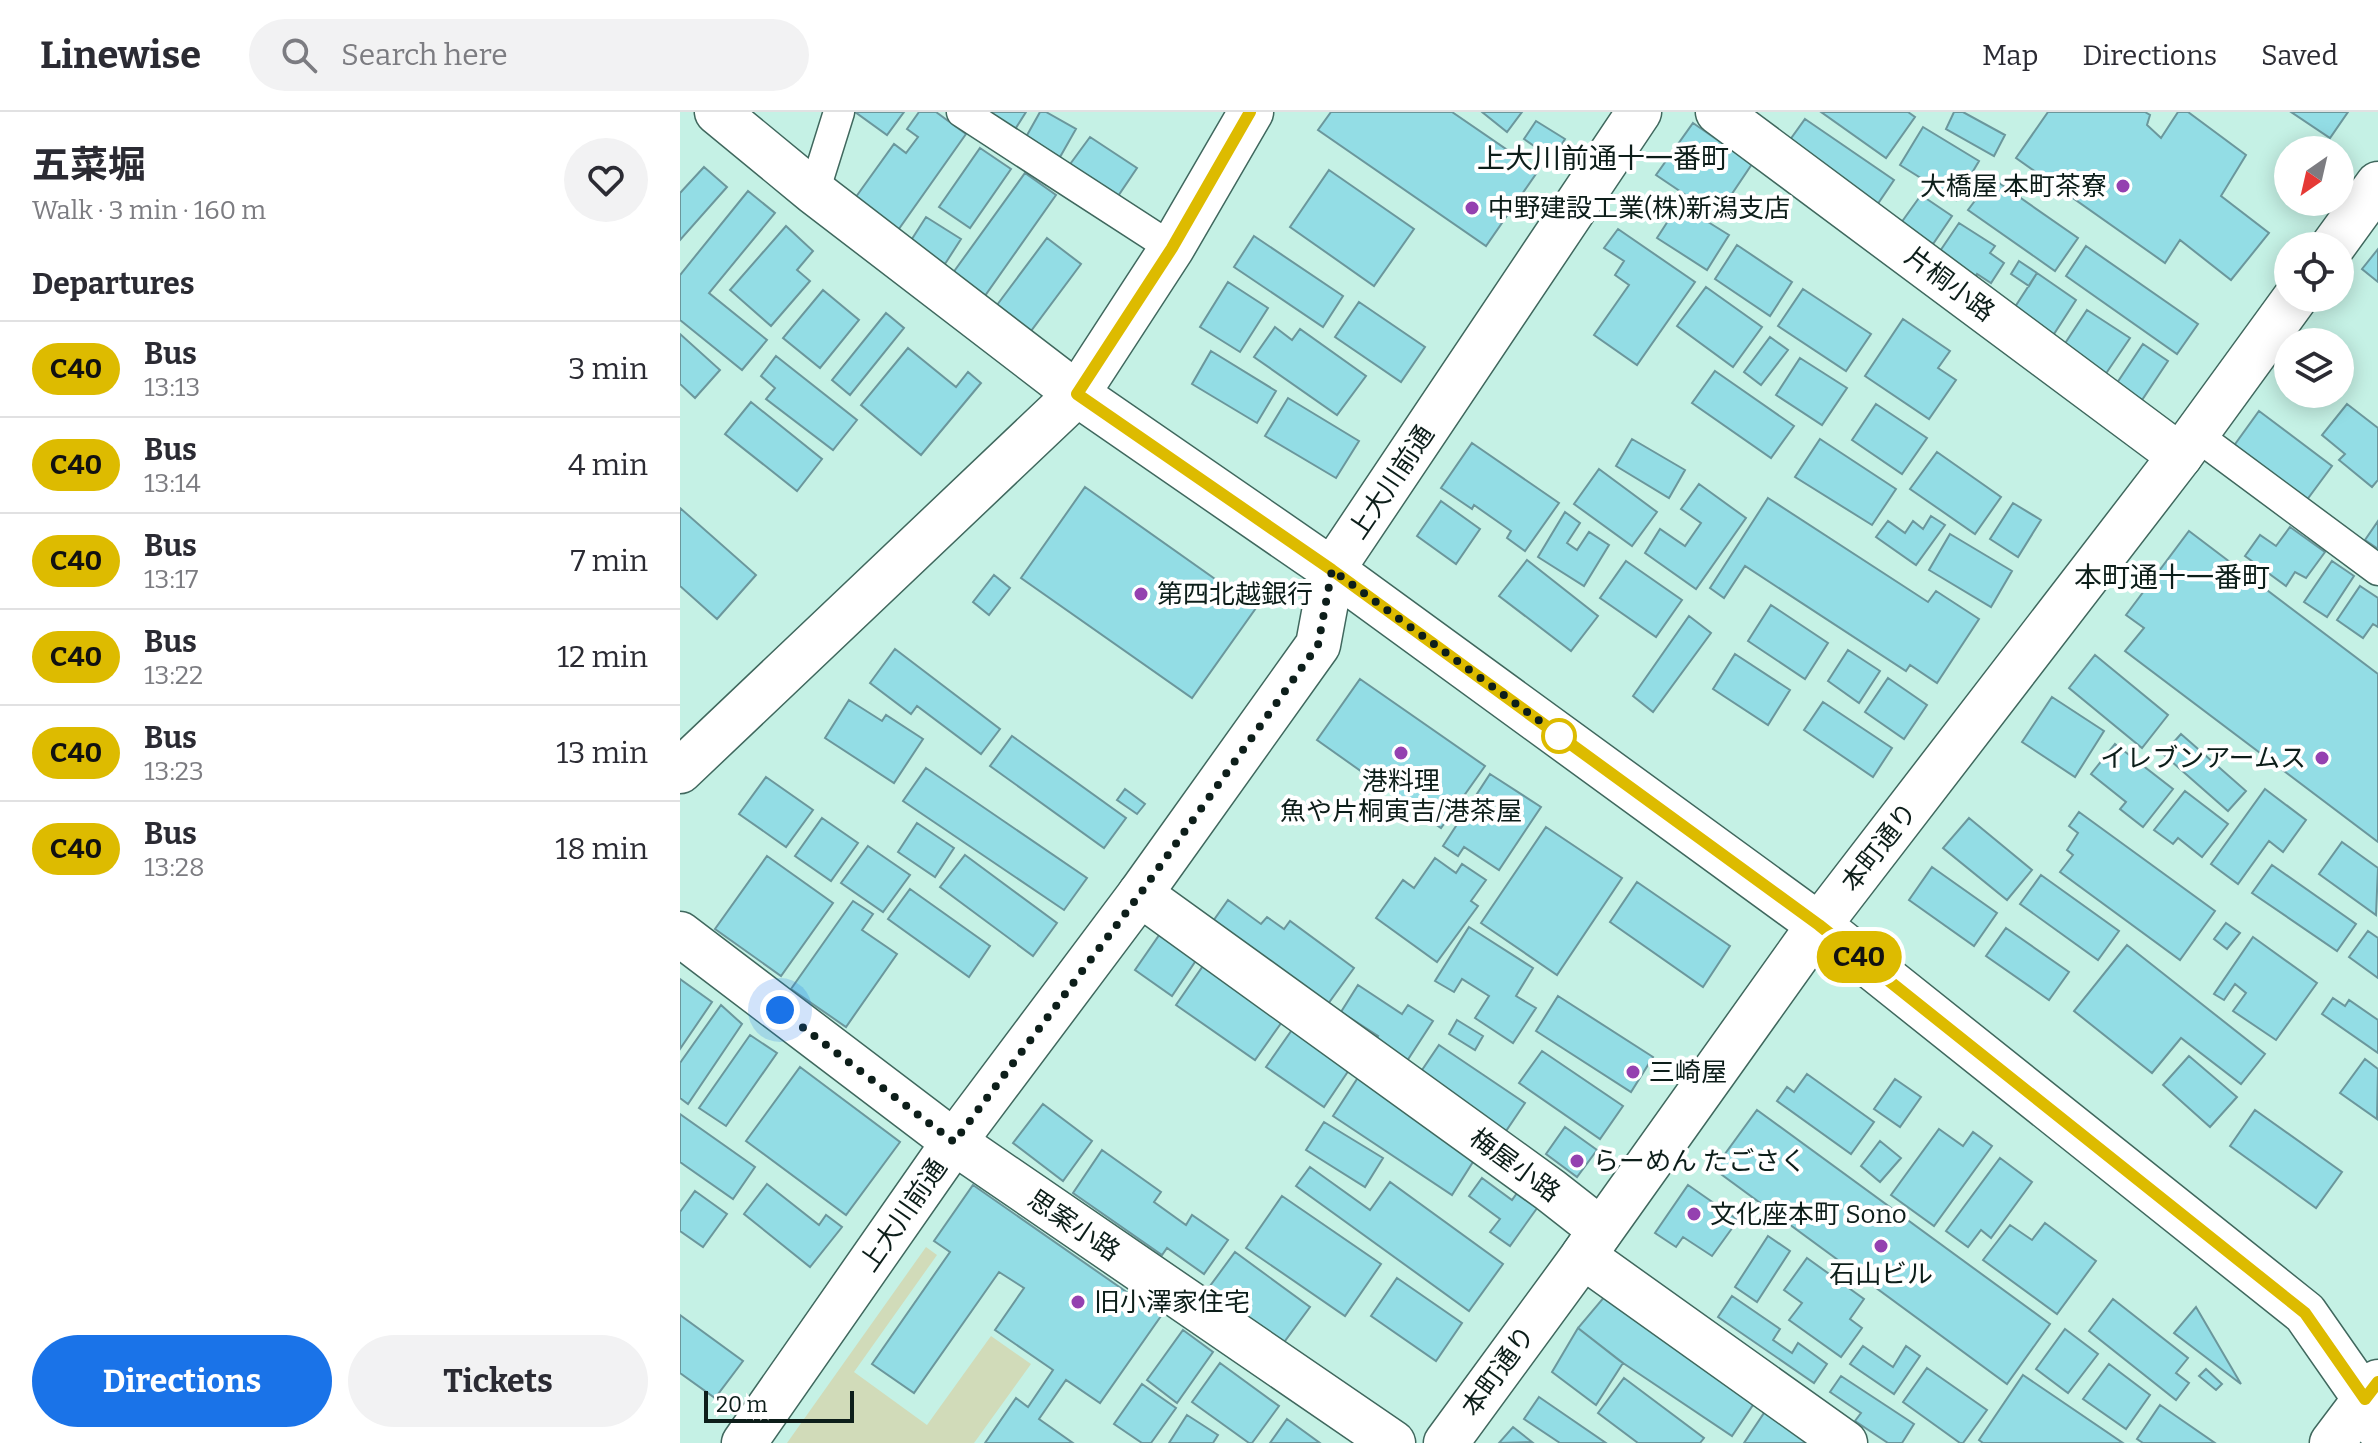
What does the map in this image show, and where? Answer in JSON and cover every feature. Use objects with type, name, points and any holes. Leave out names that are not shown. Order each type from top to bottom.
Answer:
[{"type":"street","points":[[717,112],[814,192],[1077,394],[1332,570],[1819,925],[2305,1313],[2374,1403],[2332,1443]]},
{"type":"street","points":[[680,771],[1077,394],[1172,248],[1251,112]]},
{"type":"street","name":"上大川前通","points":[[751,1441],[954,1142],[1140,894],[1318,645],[1332,570],[1639,112]]},
{"type":"street","name":"片桐小路","points":[[1718,112],[2188,446]]},
{"type":"street","points":[[2343,232],[2378,184]]},
{"type":"street","name":"本町通り","points":[[1446,1443],[1819,925],[2188,446],[2285,312]]},
{"type":"street","name":"梅屋小路","points":[[1140,894],[1550,1190],[1592,1243],[1845,1443]]},
{"type":"street","name":"思案小路","points":[[680,934],[954,1142],[1393,1443]]},
{"type":"lane","points":[[814,192],[839,112]]},
{"type":"lane","points":[[962,112],[1172,248]]},
{"type":"lane","name":"片桐小路","points":[[2188,446],[2378,570]]},
{"type":"green space","points":[[926,1247],[937,1255],[854,1372],[927,1425],[991,1336],[1031,1364],[974,1443],[787,1443]]},
{"type":"building","points":[[855,112],[904,112],[887,135]]},
{"type":"building","points":[[919,112],[936,112],[966,134],[896,233],[853,201],[894,144],[906,153],[918,137],[907,129]]},
{"type":"building","points":[[984,112],[1026,112],[1014,131]]},
{"type":"building","points":[[1040,112],[1046,112],[1076,129],[1060,157],[1026,137]]},
{"type":"building","name":"中野建設工業(株)新潟支店","points":[[1331,112],[1452,112],[1538,171],[1486,246],[1318,130]]},
{"type":"building","points":[[1482,112],[1522,112],[1507,132]]},
{"type":"building","points":[[1821,112],[1908,112],[1915,117],[1886,158]]},
{"type":"building","points":[[1954,112],[1963,112],[2005,135],[1994,156],[1946,129]]},
{"type":"building","points":[[2048,112],[2145,112],[2150,115],[2147,125],[2161,138],[2178,112],[2188,112],[2246,155],[2221,196],[2269,233],[2231,280],[2180,240],[2165,263],[2016,158]]},
{"type":"building","points":[[2291,112],[2348,112],[2331,136]]},
{"type":"building","points":[[1805,119],[1894,180],[1877,205],[1787,144]]},
{"type":"building","points":[[1536,121],[1565,139],[1553,159],[1524,139]]},
{"type":"building","points":[[1693,123],[1752,164],[1717,216],[1656,175]]},
{"type":"building","points":[[1923,127],[1979,161],[1956,200],[1900,165]]},
{"type":"building","points":[[1090,137],[1137,168],[1116,199],[1068,167]]},
{"type":"building","points":[[980,148],[1011,169],[970,228],[939,207]]},
{"type":"building","points":[[704,167],[727,187],[680,240],[680,193]]},
{"type":"building","points":[[1329,170],[1414,229],[1374,286],[1290,227]]},
{"type":"building","points":[[1025,173],[1056,195],[982,300],[950,277]]},
{"type":"building","points":[[1992,178],[2078,238],[2055,271],[1968,210]]},
{"type":"building","points":[[748,191],[775,213],[709,293],[767,340],[742,370],[680,320],[680,275]]},
{"type":"building","points":[[1921,195],[1952,216],[1933,244],[1901,223]]},
{"type":"building","points":[[1679,204],[1729,235],[1707,270],[1657,238]]},
{"type":"building","points":[[926,217],[961,239],[945,264],[910,242]]},
{"type":"building","points":[[1959,223],[1995,246],[1990,253],[2004,263],[1991,283],[1977,274],[1973,281],[1936,257]]},
{"type":"building","points":[[786,226],[813,251],[797,270],[810,281],[771,326],[730,290]]},
{"type":"building","points":[[1618,229],[1695,282],[1637,365],[1594,335],[1629,285],[1615,275],[1624,261],[1604,248]]},
{"type":"building","points":[[1254,236],[1343,296],[1323,327],[1234,267]]},
{"type":"building","points":[[1047,238],[1081,264],[1028,335],[994,309]]},
{"type":"building","points":[[1737,245],[1792,282],[1770,316],[1715,279]]},
{"type":"building","points":[[2086,246],[2198,324],[2177,354],[2066,276]]},
{"type":"building","points":[[2378,249],[2378,282],[2362,269]]},
{"type":"building","points":[[2019,261],[2037,273],[2029,286],[2011,274]]},
{"type":"building","points":[[2037,273],[2076,300],[2052,337],[2013,310]]},
{"type":"building","points":[[1228,282],[1268,308],[1240,352],[1200,327]]},
{"type":"building","points":[[1706,287],[1762,327],[1733,367],[1677,326]]},
{"type":"building","points":[[1803,289],[1871,334],[1846,371],[1778,326]]},
{"type":"building","points":[[823,290],[859,320],[820,368],[783,338]]},
{"type":"building","points":[[1359,302],[1425,347],[1401,382],[1335,337]]},
{"type":"building","points":[[2087,310],[2130,338],[2105,375],[2062,348]]},
{"type":"building","points":[[886,313],[904,328],[850,395],[832,380]]},
{"type":"building","points":[[1903,319],[1950,351],[1938,368],[1956,380],[1929,419],[1865,376]]},
{"type":"building","points":[[1275,327],[1292,340],[1300,329],[1366,376],[1337,415],[1254,357]]},
{"type":"building","points":[[680,334],[720,370],[695,398],[680,384]]},
{"type":"building","points":[[1770,337],[1788,350],[1761,385],[1744,372]]},
{"type":"building","points":[[2143,344],[2168,361],[2142,400],[2117,383]]},
{"type":"building","points":[[908,348],[956,387],[968,372],[981,383],[921,455],[861,405]]},
{"type":"building","points":[[1211,351],[1276,391],[1257,423],[1192,384]]},
{"type":"building","points":[[776,356],[857,420],[833,450],[766,399],[775,388],[761,376]]},
{"type":"building","points":[[1800,358],[1847,388],[1822,425],[1776,395]]},
{"type":"building","points":[[1715,371],[1794,426],[1771,458],[1692,403]]},
{"type":"building","points":[[1288,398],[1359,441],[1336,478],[1265,436]]},
{"type":"building","points":[[751,402],[822,459],[797,491],[725,434]]},
{"type":"building","points":[[1876,404],[1927,438],[1902,474],[1852,440]]},
{"type":"building","points":[[2344,408],[2352,408],[2378,428],[2378,480],[2372,487],[2339,460],[2345,454],[2322,435]]},
{"type":"building","points":[[2259,411],[2332,466],[2306,501],[2233,447]]},
{"type":"building","points":[[1632,439],[1685,470],[1669,498],[1616,466]]},
{"type":"building","points":[[1820,439],[1896,489],[1872,525],[1795,477]]},
{"type":"building","points":[[1472,443],[1559,503],[1525,551],[1507,538],[1511,531],[1474,505],[1472,509],[1441,488]]},
{"type":"building","points":[[1937,452],[2001,497],[1975,534],[1910,489]]},
{"type":"building","points":[[1599,469],[1657,512],[1632,546],[1574,504]]},
{"type":"building","points":[[1699,484],[1746,518],[1696,589],[1645,553],[1660,529],[1685,546],[1701,523],[1681,509]]},
{"type":"building","points":[[1085,487],[1256,608],[1192,698],[1021,578]]},
{"type":"building","points":[[1768,498],[1928,602],[1936,591],[1979,619],[1937,683],[1910,665],[1906,671],[1745,566],[1724,598],[1710,588]]},
{"type":"building","points":[[1441,501],[1480,529],[1456,564],[1417,536]]},
{"type":"building","points":[[2013,503],[2041,520],[2018,557],[1990,539]]},
{"type":"building","points":[[680,508],[756,575],[717,619],[680,586]]},
{"type":"building","points":[[1565,512],[1580,523],[1567,543],[1577,550],[1589,532],[1609,545],[1584,586],[1538,557]]},
{"type":"building","points":[[1931,516],[1945,525],[1916,565],[1876,537],[1888,521],[1905,533],[1913,521],[1923,529]]},
{"type":"building","points":[[2378,521],[2378,549],[2365,540]]},
{"type":"building","points":[[2290,527],[2325,552],[2306,578],[2295,572],[2286,586],[2245,556],[2260,535],[2276,546]]},
{"type":"building","name":"イレブンアームス","points":[[2189,531],[2378,674],[2378,842],[2125,651],[2144,628],[2126,615]]},
{"type":"building","points":[[1950,534],[2012,571],[1991,607],[1929,570]]},
{"type":"building","points":[[1527,560],[1598,616],[1571,651],[1499,596]]},
{"type":"building","points":[[1626,561],[1682,600],[1656,637],[1600,598]]},
{"type":"building","points":[[2332,561],[2354,576],[2327,617],[2304,602]]},
{"type":"building","points":[[994,575],[1010,588],[989,615],[973,602]]},
{"type":"building","points":[[2360,586],[2378,598],[2378,627],[2373,624],[2363,638],[2337,620]]},
{"type":"building","points":[[1771,605],[1828,643],[1805,679],[1748,641]]},
{"type":"building","points":[[1689,616],[1711,633],[1653,712],[1633,696]]},
{"type":"building","points":[[895,649],[1000,729],[981,754],[917,706],[911,714],[870,683]]},
{"type":"building","points":[[1848,650],[1880,671],[1859,703],[1828,681]]},
{"type":"building","points":[[1735,654],[1790,690],[1768,725],[1713,689]]},
{"type":"building","points":[[2095,655],[2168,715],[2142,748],[2069,688]]},
{"type":"building","points":[[1888,678],[1927,705],[1904,739],[1865,712]]},
{"type":"building","name":"港料理 魚や片桐寅吉/港茶屋","points":[[1360,679],[1485,766],[1441,828],[1317,740]]},
{"type":"building","points":[[2052,697],[2104,731],[2075,777],[2022,742]]},
{"type":"building","points":[[849,700],[882,721],[886,715],[923,739],[894,783],[825,738]]},
{"type":"building","points":[[1823,702],[1892,748],[1873,777],[1804,730]]},
{"type":"building","points":[[2181,734],[2246,791],[2228,811],[2163,754]]},
{"type":"building","points":[[1012,736],[1126,818],[1104,848],[990,766]]},
{"type":"building","points":[[2115,744],[2173,789],[2143,827],[2120,809],[2126,802],[2091,774]]},
{"type":"building","points":[[926,768],[1087,878],[1064,910],[903,801]]},
{"type":"building","points":[[1490,774],[1541,807],[1499,870],[1464,847],[1458,856],[1443,846]]},
{"type":"building","points":[[766,777],[813,810],[786,847],[739,814]]},
{"type":"building","points":[[1125,789],[1145,804],[1137,814],[1117,800]]},
{"type":"building","points":[[2265,789],[2306,820],[2283,852],[2269,841],[2238,884],[2211,864]]},
{"type":"building","points":[[2185,791],[2228,824],[2202,857],[2178,838],[2173,844],[2154,830]]},
{"type":"building","points":[[2079,812],[2215,911],[2180,960],[2060,872],[2073,855],[2067,850],[2078,833],[2069,826]]},
{"type":"building","points":[[822,818],[858,843],[831,881],[795,856]]},
{"type":"building","points":[[1969,818],[2032,870],[2007,900],[1943,848]]},
{"type":"building","points":[[917,823],[954,848],[935,877],[898,852]]},
{"type":"building","points":[[1546,827],[1622,878],[1557,975],[1481,923]]},
{"type":"building","points":[[2342,842],[2378,868],[2376,915],[2319,874]]},
{"type":"building","points":[[868,846],[910,875],[883,912],[841,883]]},
{"type":"building","points":[[965,855],[1057,923],[1033,956],[940,887]]},
{"type":"building","points":[[767,856],[833,903],[781,976],[715,929]]},
{"type":"building","points":[[1435,858],[1456,873],[1462,864],[1486,880],[1471,901],[1478,906],[1437,962],[1376,918],[1403,880],[1414,888]]},
{"type":"building","points":[[2272,865],[2356,924],[2337,951],[2252,893]]},
{"type":"building","points":[[1932,867],[1997,913],[1974,946],[1909,900]]},
{"type":"building","points":[[2041,875],[2119,931],[2098,960],[2020,904]]},
{"type":"building","points":[[1637,882],[1730,946],[1703,987],[1610,922]]},
{"type":"building","points":[[910,889],[990,946],[969,977],[888,919]]},
{"type":"building","points":[[1228,900],[1261,924],[1267,917],[1284,929],[1290,921],[1354,968],[1325,1008],[1211,924]]},
{"type":"building","points":[[853,901],[873,914],[862,930],[897,954],[846,1027],[791,989]]},
{"type":"building","points":[[2226,923],[2240,933],[2227,949],[2214,939]]},
{"type":"building","points":[[1469,927],[1533,968],[1516,996],[1536,1008],[1513,1043],[1475,1018],[1489,996],[1462,979],[1454,992],[1435,981]]},
{"type":"building","points":[[2006,928],[2069,972],[2049,1000],[1986,956]]},
{"type":"building","points":[[1162,931],[1199,956],[1172,996],[1135,970]]},
{"type":"building","points":[[2368,931],[2378,938],[2378,978],[2349,957]]},
{"type":"building","points":[[2253,937],[2317,983],[2276,1040],[2233,1011],[2246,993],[2235,984],[2224,1000],[2214,994]]},
{"type":"building","points":[[2127,945],[2265,1054],[2241,1084],[2181,1038],[2152,1073],[2074,1011]]},
{"type":"building","points":[[1205,963],[1284,1019],[1255,1060],[1176,1005]]},
{"type":"building","points":[[680,979],[712,1002],[680,1049]]},
{"type":"building","points":[[1358,985],[1402,1014],[1408,1005],[1433,1021],[1403,1067],[1371,1046],[1378,1036],[1341,1012]]},
{"type":"building","points":[[1558,996],[1653,1057],[1631,1092],[1536,1031]]},
{"type":"building","points":[[2333,998],[2345,1006],[2349,1000],[2378,1020],[2378,1053],[2322,1014]]},
{"type":"building","points":[[721,1005],[742,1024],[688,1104],[680,1098],[680,1063]]},
{"type":"building","points":[[1457,1020],[1483,1036],[1475,1050],[1449,1034]]},
{"type":"building","points":[[1294,1027],[1351,1067],[1324,1107],[1266,1067]]},
{"type":"building","points":[[750,1035],[777,1053],[726,1126],[699,1108]]},
{"type":"building","points":[[1439,1045],[1525,1103],[1506,1131],[1420,1073]]},
{"type":"building","points":[[1542,1051],[1623,1106],[1600,1139],[1519,1083]]},
{"type":"building","points":[[2189,1056],[2237,1097],[2210,1127],[2163,1085]]},
{"type":"building","points":[[2365,1059],[2378,1069],[2377,1119],[2340,1093]]},
{"type":"building","points":[[800,1067],[900,1142],[846,1215],[746,1141]]},
{"type":"building","points":[[1807,1074],[1874,1122],[1851,1154],[1777,1101],[1787,1087],[1794,1092]]},
{"type":"building","points":[[1359,1076],[1478,1154],[1452,1195],[1333,1116]]},
{"type":"building","points":[[1895,1079],[1921,1097],[1900,1127],[1874,1109]]},
{"type":"building","points":[[1043,1104],[1092,1141],[1063,1181],[1013,1143]]},
{"type":"building","name":"石山ビル","points":[[1757,1110],[2050,1324],[2007,1384],[1714,1169]]},
{"type":"building","points":[[2255,1110],[2342,1172],[2316,1208],[2230,1146]]},
{"type":"building","points":[[680,1114],[755,1167],[733,1199],[680,1162]]},
{"type":"building","points":[[1324,1122],[1383,1158],[1365,1187],[1306,1150]]},
{"type":"building","points":[[1565,1127],[1597,1150],[1577,1177],[1546,1154]]},
{"type":"building","points":[[1939,1129],[1963,1146],[1973,1132],[1992,1146],[1934,1226],[1891,1195]]},
{"type":"building","points":[[1880,1141],[1901,1158],[1880,1182],[1861,1166]]},
{"type":"building","points":[[1102,1150],[1161,1192],[1154,1202],[1186,1225],[1192,1215],[1228,1240],[1204,1274],[1167,1248],[1162,1255],[1073,1193]]},
{"type":"building","points":[[2000,1158],[2032,1182],[1991,1238],[1981,1230],[1968,1247],[1946,1231]]},
{"type":"building","points":[[1310,1167],[1370,1210],[1390,1182],[1503,1264],[1469,1311],[1296,1186]]},
{"type":"building","points":[[1482,1178],[1512,1200],[1520,1189],[1540,1204],[1510,1246],[1490,1232],[1500,1219],[1469,1196]]},
{"type":"building","points":[[767,1184],[819,1225],[826,1215],[842,1227],[810,1267],[744,1214]]},
{"type":"building","name":"旧小澤家住宅","points":[[973,1185],[1161,1316],[1100,1403],[1066,1380],[1039,1419],[1073,1443],[985,1443],[1016,1398],[1028,1407],[1053,1370],[995,1330],[1024,1288],[999,1272],[914,1393],[872,1364],[950,1252],[934,1241]]},
{"type":"building","points":[[1688,1185],[1738,1220],[1712,1256],[1683,1237],[1676,1247],[1655,1233]]},
{"type":"building","points":[[695,1191],[727,1214],[703,1247],[680,1231],[680,1212]]},
{"type":"building","points":[[1282,1196],[1381,1264],[1345,1316],[1246,1248]]},
{"type":"building","points":[[2045,1223],[2096,1261],[2057,1314],[1983,1260],[2010,1225],[2032,1240]]},
{"type":"building","points":[[1768,1236],[1790,1251],[1757,1302],[1735,1287]]},
{"type":"building","points":[[1235,1252],[1310,1307],[1282,1345],[1207,1290]]},
{"type":"building","points":[[1807,1258],[1864,1299],[1850,1319],[1862,1328],[1841,1357],[1789,1320],[1802,1303],[1784,1290]]},
{"type":"building","points":[[1397,1278],[1462,1323],[1436,1361],[1371,1316]]},
{"type":"building","points":[[1605,1296],[1757,1399],[1732,1436],[1620,1361],[1578,1328]]},
{"type":"building","points":[[1732,1296],[1780,1329],[1773,1340],[1792,1353],[1798,1343],[1827,1364],[1814,1383],[1718,1317]]},
{"type":"building","points":[[2113,1299],[2188,1358],[2176,1373],[2189,1383],[2176,1400],[2089,1331]]},
{"type":"building","points":[[2196,1307],[2241,1384],[2174,1333]]},
{"type":"building","points":[[680,1315],[743,1361],[715,1398],[680,1373]]},
{"type":"building","points":[[1578,1328],[1623,1363],[1596,1405],[1552,1372]]},
{"type":"building","points":[[2065,1329],[2098,1354],[2068,1393],[2036,1369]]},
{"type":"building","points":[[1183,1330],[1213,1352],[1177,1403],[1147,1380]]},
{"type":"building","points":[[1863,1346],[1893,1367],[1906,1346],[1920,1356],[1894,1394],[1850,1364]]},
{"type":"building","points":[[1220,1363],[1279,1406],[1252,1443],[1192,1402]]},
{"type":"building","points":[[2109,1364],[2150,1395],[2126,1429],[2083,1399]]},
{"type":"building","points":[[1927,1368],[1987,1410],[1963,1443],[1903,1402]]},
{"type":"building","points":[[2206,1369],[2222,1384],[2216,1390],[2199,1376]]},
{"type":"building","points":[[2023,1375],[2123,1443],[1983,1443],[1979,1440]]},
{"type":"building","points":[[1841,1376],[1914,1424],[1902,1443],[1888,1443],[1855,1421],[1861,1413],[1830,1392]]},
{"type":"building","points":[[1624,1378],[1704,1438],[1700,1443],[1638,1443],[1598,1413]]},
{"type":"building","points":[[1142,1384],[1176,1408],[1151,1443],[1142,1443],[1114,1424]]},
{"type":"building","points":[[1539,1397],[1606,1443],[1560,1443],[1524,1419]]},
{"type":"building","points":[[2160,1405],[2215,1443],[2143,1443],[2137,1439]]},
{"type":"building","points":[[1766,1410],[1815,1443],[1744,1443]]},
{"type":"building","points":[[1187,1415],[1218,1435],[1213,1443],[1169,1443]]},
{"type":"building","points":[[1287,1419],[1320,1443],[1270,1443]]},
{"type":"building","points":[[1513,1427],[1532,1442],[1499,1443]]},
{"type":"bus line","name":"C40","points":[[1250,112],[1172,248],[1077,394],[1332,570],[1819,925],[2305,1313],[2365,1399],[2378,1382]]},
{"type":"place","name":"大橋屋 本町茶寮","points":[[2123,186]]},
{"type":"place","name":"中野建設工業(株)新潟支店","points":[[1472,208]]},
{"type":"place","name":"第四北越銀行","points":[[1141,594]]},
{"type":"place","name":"港料理 魚や片桐寅吉/港茶屋","points":[[1401,753]]},
{"type":"place","name":"イレブンアームス","points":[[2322,758]]},
{"type":"place","name":"三崎屋","points":[[1633,1072]]},
{"type":"place","name":"らーめん たごさく","points":[[1577,1161]]},
{"type":"place","name":"文化座本町 Sono","points":[[1694,1214]]},
{"type":"place","name":"石山ビル","points":[[1881,1246]]},
{"type":"place","name":"旧小澤家住宅","points":[[1078,1302]]},
{"type":"district","name":"上大川前通十一番町","points":[[1603,158]]},
{"type":"district","name":"本町通十一番町","points":[[2172,577]]},
{"type":"route","points":[[780,1010],[954,1142],[1140,894],[1318,645],[1332,570],[1563,738],[1559,736]]}]
